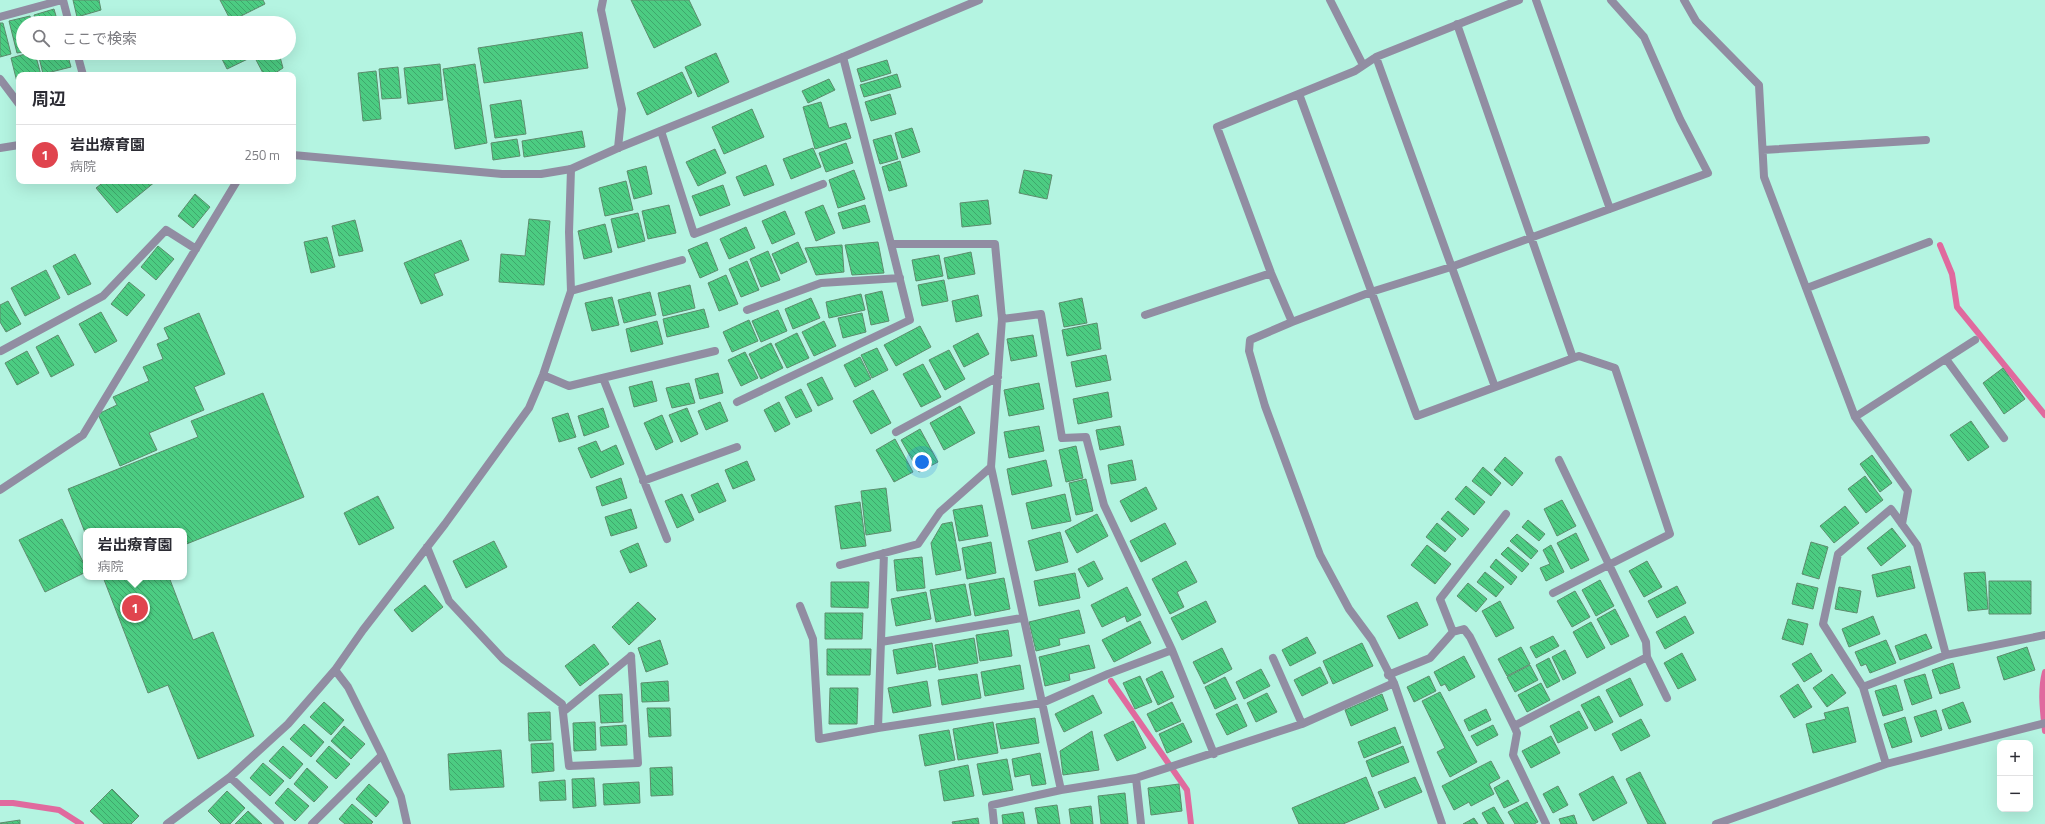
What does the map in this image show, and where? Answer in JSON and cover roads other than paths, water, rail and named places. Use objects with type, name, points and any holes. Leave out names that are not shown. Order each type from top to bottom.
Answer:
[{"type":"street","points":[[0,17],[63,0],[67,16]]},
{"type":"street","points":[[603,0],[601,10],[622,109],[618,148]]},
{"type":"street","points":[[296,155],[502,174],[541,174],[571,169],[618,148],[843,57],[978,0]]},
{"type":"street","points":[[1330,0],[1364,65]]},
{"type":"street","points":[[1292,322],[1271,273],[1217,127],[1356,71],[1376,58],[1519,0]]},
{"type":"street","points":[[1536,0],[1610,209]]},
{"type":"street","points":[[1442,824],[1394,683],[1388,675],[1372,640],[1349,609],[1320,555],[1265,406],[1249,351],[1250,340],[1292,322],[1371,292],[1451,267],[1708,173],[1680,119],[1644,36],[1611,0]]},
{"type":"street","points":[[1684,0],[1696,21],[1759,86],[1764,177],[1855,418],[1908,491],[1902,524]]},
{"type":"street","points":[[1457,24],[1573,358]]},
{"type":"street","points":[[737,402],[910,320],[843,57]]},
{"type":"street","points":[[1376,58],[1495,387]]},
{"type":"street","points":[[79,60],[82,72]]},
{"type":"street","points":[[0,79],[16,99]]},
{"type":"street","points":[[1299,94],[1417,416],[1579,356],[1616,368],[1670,534],[1553,593]]},
{"type":"street","points":[[661,131],[694,234],[823,184]]},
{"type":"street","points":[[1763,150],[1926,140]]},
{"type":"street","points":[[0,148],[16,145]]},
{"type":"street","points":[[167,824],[230,777],[288,724],[335,670],[363,630],[427,547],[529,408],[543,376],[571,291],[569,232],[571,169]]},
{"type":"street","points":[[0,490],[83,435],[235,184]]},
{"type":"street","points":[[1,351],[103,296],[166,230],[196,249]]},
{"type":"street","points":[[1807,288],[1929,242]]},
{"type":"street","points":[[890,244],[995,244],[1002,319],[991,466],[1022,618],[1061,790]]},
{"type":"street","points":[[571,291],[682,260]]},
{"type":"street","points":[[1145,315],[1271,273]]},
{"type":"street","points":[[747,310],[821,283],[900,278]]},
{"type":"street","points":[[1002,319],[1041,314],[1062,438],[1086,437],[1104,505],[1172,650],[1214,754]]},
{"type":"street","points":[[1855,418],[1975,340]]},
{"type":"street","points":[[543,376],[569,386],[715,351]]},
{"type":"street","points":[[1946,358],[2004,438]]},
{"type":"street","points":[[896,432],[998,377]]},
{"type":"street","points":[[603,378],[667,539]]},
{"type":"street","points":[[643,481],[737,447]]},
{"type":"street","points":[[1559,460],[1646,642],[1647,657],[1667,698]]},
{"type":"street","points":[[840,566],[918,544],[940,512],[991,466]]},
{"type":"street","points":[[1886,764],[1862,686],[1823,624],[1838,554],[1891,509],[1917,545],[1946,655]]},
{"type":"street","points":[[1453,632],[1440,599],[1506,514]]},
{"type":"street","points":[[427,547],[449,601],[503,659],[562,704],[569,766],[638,763],[632,656],[563,712]]},
{"type":"street","points":[[878,728],[884,553]]},
{"type":"street","points":[[800,606],[814,639],[819,739],[878,728],[1042,703],[1108,674],[1172,650]]},
{"type":"street","points":[[881,642],[1022,618]]},
{"type":"street","points":[[1388,675],[1430,658],[1453,632],[1464,629],[1470,637],[1517,733],[1513,755],[1546,824]]},
{"type":"street","points":[[1862,686],[1946,655],[2045,635]]},
{"type":"street","points":[[1514,726],[1647,657]]},
{"type":"street","points":[[1273,658],[1302,724]]},
{"type":"street","points":[[335,670],[348,687],[382,755],[401,797],[407,824]]},
{"type":"street","points":[[994,824],[992,805],[1061,790],[1136,778],[1214,754],[1302,724],[1394,683]]},
{"type":"street","points":[[1716,824],[1886,764],[2045,723]]},
{"type":"street","points":[[312,824],[382,755]]},
{"type":"street","points":[[230,777],[280,824]]},
{"type":"street","points":[[1136,778],[1141,824]]},
{"type":"waterway","points":[[1940,245],[1952,274],[1957,307],[2045,415]]},
{"type":"waterway","points":[[2045,672],[2042,694],[2045,731]]},
{"type":"waterway","points":[[1111,681],[1187,790],[1191,824]]},
{"type":"waterway","points":[[0,803],[13,803],[59,810],[81,824]]},
{"type":"place","name":"岩出療育園","points":[[135,608]]}]
